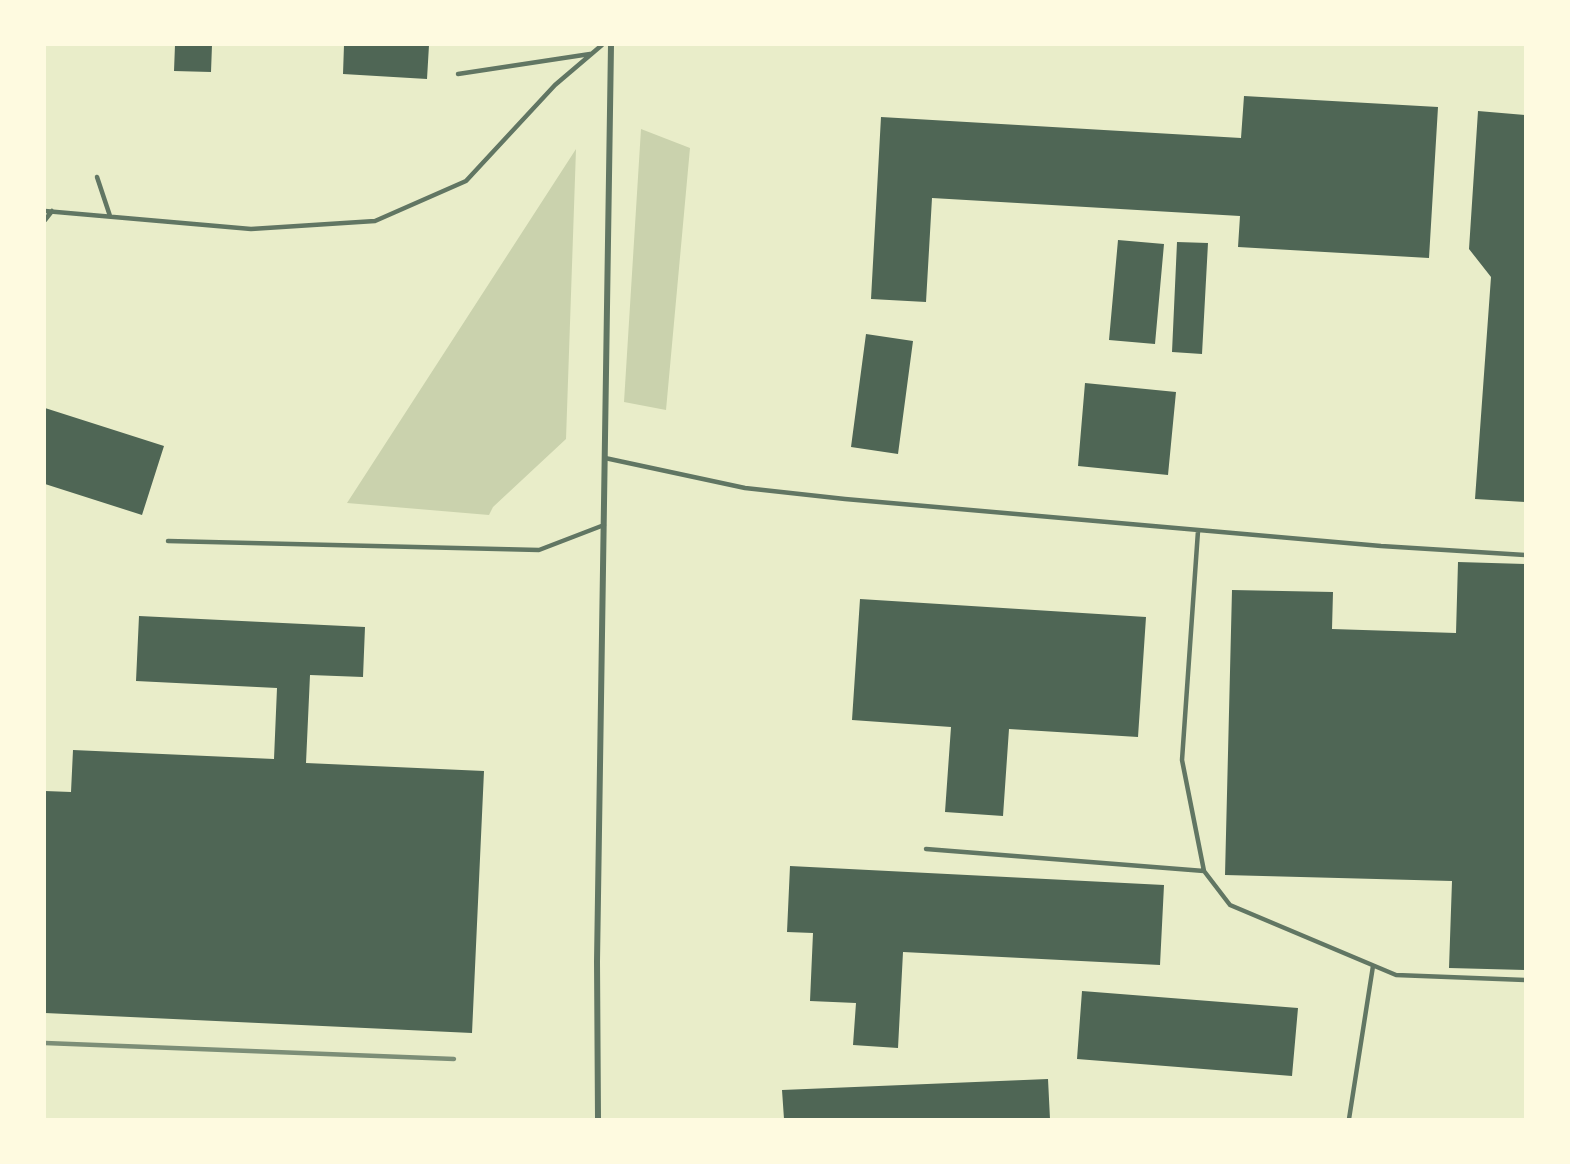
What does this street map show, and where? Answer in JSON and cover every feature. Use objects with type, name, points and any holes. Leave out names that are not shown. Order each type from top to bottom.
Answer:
[{"type":"street","points":[[598,1119],[597,962],[611,45]]},
{"type":"lane","points":[[45,211],[250,228],[375,221],[466,181],[555,85],[602,45]]},
{"type":"lane","points":[[458,74],[592,53]]},
{"type":"lane","points":[[97,177],[110,216]]},
{"type":"lane","points":[[45,220],[52,211]]},
{"type":"lane","points":[[605,458],[745,488],[1198,531],[1525,555]]},
{"type":"lane","points":[[168,541],[539,550],[604,525]]},
{"type":"lane","points":[[1198,531],[1182,760],[1204,871],[1230,905],[1396,975],[1525,980]]},
{"type":"lane","points":[[926,849],[1204,871]]},
{"type":"lane","points":[[1349,1119],[1373,966]]},
{"type":"green space","points":[[641,129],[690,148],[666,410],[624,402]]},
{"type":"green space","points":[[576,149],[566,439],[493,507],[489,515],[347,503]]},
{"type":"building","points":[[175,45],[212,45],[211,72],[174,71]]},
{"type":"building","points":[[344,45],[429,45],[427,79],[343,74]]},
{"type":"building","points":[[1244,96],[1438,107],[1429,258],[1238,247],[1240,216],[932,198],[926,302],[871,299],[881,117],[1241,138]]},
{"type":"building","points":[[1478,111],[1525,115],[1525,502],[1475,499],[1491,277],[1469,249]]},
{"type":"building","points":[[1118,240],[1164,244],[1155,344],[1109,340]]},
{"type":"building","points":[[1177,242],[1208,243],[1202,354],[1172,352]]},
{"type":"building","points":[[866,334],[913,341],[898,454],[851,447]]},
{"type":"building","points":[[1085,383],[1176,392],[1168,475],[1078,466]]},
{"type":"building","points":[[45,408],[164,446],[142,515],[45,484]]},
{"type":"building","points":[[1458,562],[1525,564],[1525,970],[1449,968],[1452,881],[1225,875],[1232,590],[1333,592],[1332,629],[1456,633]]},
{"type":"building","points":[[860,599],[1146,617],[1138,737],[1009,729],[1003,816],[945,812],[951,727],[852,720]]},
{"type":"building","points":[[139,616],[365,627],[363,677],[310,675],[306,763],[484,771],[472,1033],[45,1013],[45,791],[71,792],[73,750],[274,759],[277,688],[136,681]]},
{"type":"building","points":[[790,866],[1164,885],[1160,965],[903,952],[898,1048],[853,1045],[856,1003],[810,1001],[813,933],[787,932]]},
{"type":"building","points":[[1082,991],[1298,1008],[1292,1076],[1077,1059]]},
{"type":"building","points":[[1048,1079],[1050,1119],[784,1119],[782,1090]]},
{"type":"railway","points":[[45,1043],[454,1059]]}]
